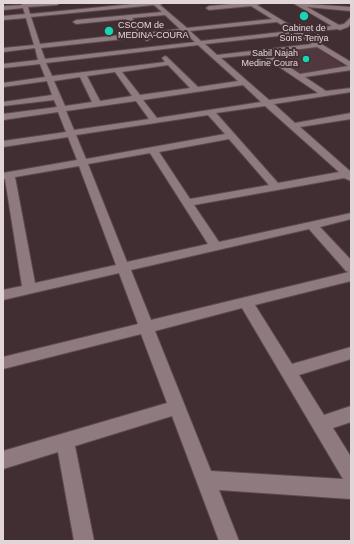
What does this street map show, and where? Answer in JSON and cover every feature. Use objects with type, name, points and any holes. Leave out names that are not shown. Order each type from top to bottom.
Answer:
[{"type":"street","points":[[3,8],[25,4],[57,3]]},
{"type":"street","points":[[64,3],[80,28]]},
{"type":"street","points":[[155,3],[349,176]]},
{"type":"street","points":[[3,18],[160,3]]},
{"type":"street","points":[[202,3],[215,13]]},
{"type":"street","points":[[209,8],[261,3]]},
{"type":"street","points":[[25,4],[42,62],[62,109],[229,541]]},
{"type":"street","points":[[252,4],[351,65]]},
{"type":"street","points":[[298,4],[351,9]]},
{"type":"street","points":[[298,4],[351,33]]},
{"type":"street","points":[[76,22],[166,13]]},
{"type":"street","points":[[128,17],[195,90]]},
{"type":"street","points":[[3,66],[346,26],[351,19]]},
{"type":"street","points":[[3,50],[185,30],[229,23],[278,20]]},
{"type":"street","points":[[84,35],[88,41]]},
{"type":"street","points":[[216,57],[317,45]]},
{"type":"street","points":[[262,52],[325,94]]},
{"type":"street","points":[[3,84],[170,63]]},
{"type":"street","points":[[299,76],[351,68]]},
{"type":"street","points":[[117,70],[154,120]]},
{"type":"street","points":[[82,74],[97,104]]},
{"type":"street","points":[[3,117],[244,82]]},
{"type":"street","points":[[3,144],[351,90]]},
{"type":"street","points":[[3,104],[57,97]]},
{"type":"street","points":[[210,112],[276,187]]},
{"type":"street","points":[[293,126],[350,117]]},
{"type":"street","points":[[29,289],[7,176],[232,136]]},
{"type":"street","points":[[153,150],[216,247]]},
{"type":"street","points":[[187,203],[349,176]]},
{"type":"street","points":[[3,295],[351,216]]},
{"type":"street","points":[[312,225],[351,268]]},
{"type":"street","points":[[3,363],[351,276]]},
{"type":"street","points":[[246,303],[351,474]]},
{"type":"street","points":[[288,371],[351,353]]},
{"type":"street","points":[[3,460],[177,407]]},
{"type":"street","points":[[321,424],[351,414]]},
{"type":"street","points":[[65,441],[84,541]]},
{"type":"street","points":[[206,480],[351,489]]},
{"type":"shaded area","name":"Sabil Najah Medine Coura","points":[[314,46],[346,67],[298,74],[266,52]]},
{"type":"place","name":"Cabinet de Soins Teriya","points":[[304,16]]},
{"type":"place","name":"CSCOM de MEDINA-COURA","points":[[109,31]]},
{"type":"place","name":"Sabil Najah Medine Coura","points":[[306,59]]}]
